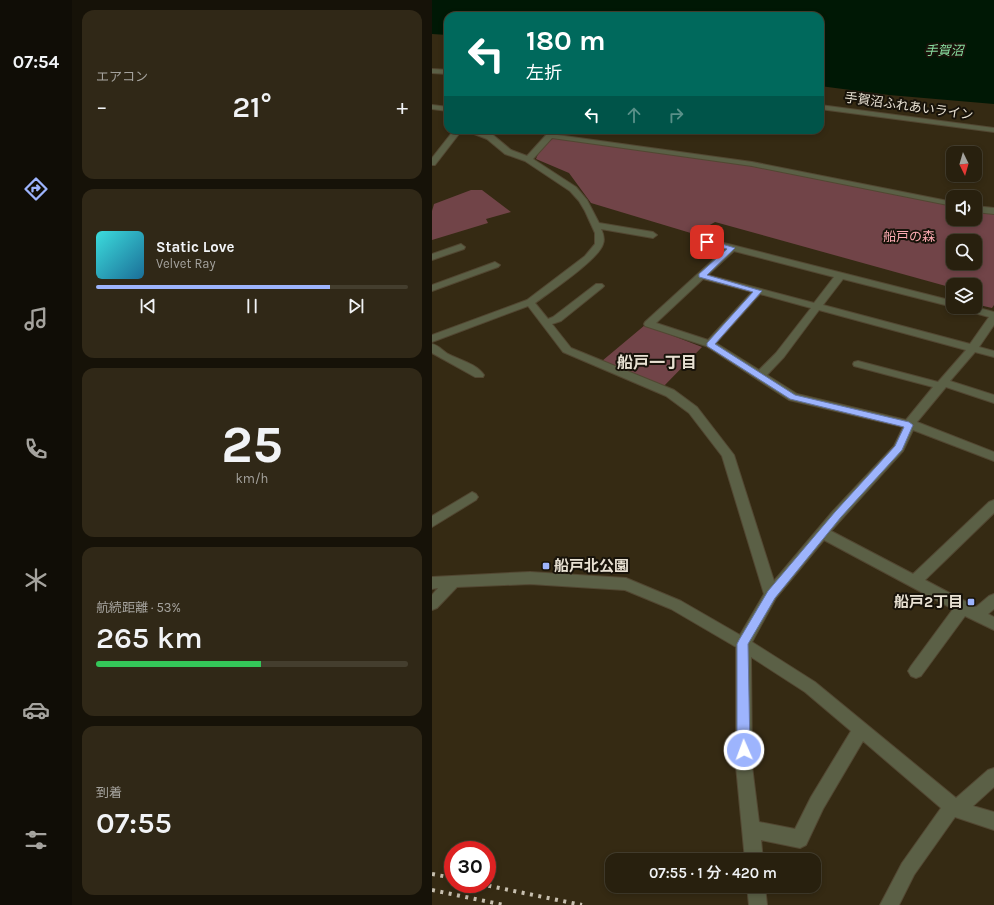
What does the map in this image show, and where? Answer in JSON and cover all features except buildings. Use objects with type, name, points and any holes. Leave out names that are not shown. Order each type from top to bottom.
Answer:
[{"type":"street","points":[[432,71],[444,72]]},
{"type":"street","points":[[432,107],[444,108]]},
{"type":"street","name":"手賀沼ふれあいライン","points":[[824,108],[994,130]]},
{"type":"street","points":[[432,163],[455,134]]},
{"type":"street","points":[[432,339],[530,302],[588,258],[599,244],[599,238],[595,225],[583,200],[573,189],[528,159],[508,152],[486,134]]},
{"type":"street","points":[[528,159],[550,136],[752,164],[946,203]]},
{"type":"street","points":[[982,209],[994,211]]},
{"type":"street","points":[[595,225],[653,235]]},
{"type":"street","points":[[707,242],[946,302]]},
{"type":"street","points":[[432,257],[461,247]]},
{"type":"street","points":[[732,248],[649,324],[710,344],[793,397],[909,425],[994,457]]},
{"type":"street","points":[[432,288],[495,265]]},
{"type":"street","points":[[702,276],[994,354]]},
{"type":"street","points":[[760,376],[780,355],[840,276]]},
{"type":"street","points":[[546,323],[557,319],[599,286]]},
{"type":"street","points":[[710,344],[758,291]]},
{"type":"street","points":[[530,302],[567,350],[670,393],[694,410],[728,455],[772,594]]},
{"type":"street","points":[[753,853],[744,766],[743,644],[772,594],[838,514],[899,448],[909,425],[924,405],[974,348],[994,318],[982,314]]},
{"type":"street","points":[[432,348],[440,354],[462,364],[479,376]]},
{"type":"street","points":[[858,364],[942,384],[994,399]]},
{"type":"street","points":[[432,522],[472,497]]},
{"type":"street","points":[[914,582],[994,505]]},
{"type":"street","points":[[823,533],[994,624]]},
{"type":"street","points":[[432,584],[530,578],[626,584],[676,605],[743,644],[810,687],[954,808],[994,821]]},
{"type":"street","points":[[432,604],[454,582]]},
{"type":"street","points":[[977,615],[994,600]]},
{"type":"street","points":[[916,670],[964,607]]},
{"type":"street","points":[[750,830],[800,839],[817,803],[861,729]]},
{"type":"street","points":[[889,905],[908,869],[954,808],[994,776]]},
{"type":"street","points":[[757,893],[758,905]]},
{"type":"green space","name":"船戸の森","points":[[555,138],[745,165],[946,205],[946,226],[982,226],[982,211],[992,212],[994,214],[994,305],[992,308],[982,306],[982,278],[946,278],[946,286],[715,222],[694,234],[591,203],[569,173],[536,159],[543,147]]},
{"type":"green space","points":[[471,190],[482,190],[511,212],[486,219],[488,223],[432,240],[432,211],[434,204]]},
{"type":"green space","points":[[645,325],[702,347],[664,386],[602,361]]},
{"type":"water","name":"手賀沼","points":[[432,0],[994,0],[994,104],[889,95],[824,87],[824,12],[444,12],[444,35],[432,34]]},
{"type":"railway","points":[[432,874],[444,876]]},
{"type":"railway","points":[[496,887],[582,905]]},
{"type":"railway","points":[[432,890],[504,905]]},
{"type":"place","name":"船戸北公園","points":[[546,566]]},
{"type":"place","name":"船戸2丁目","points":[[971,602]]},
{"type":"district","name":"船戸一丁目","points":[[657,362]]},
{"type":"route","points":[[707,242],[732,248],[702,276],[758,291],[710,344],[793,397],[909,425],[899,448],[838,514],[772,594],[743,644],[744,750]]}]
